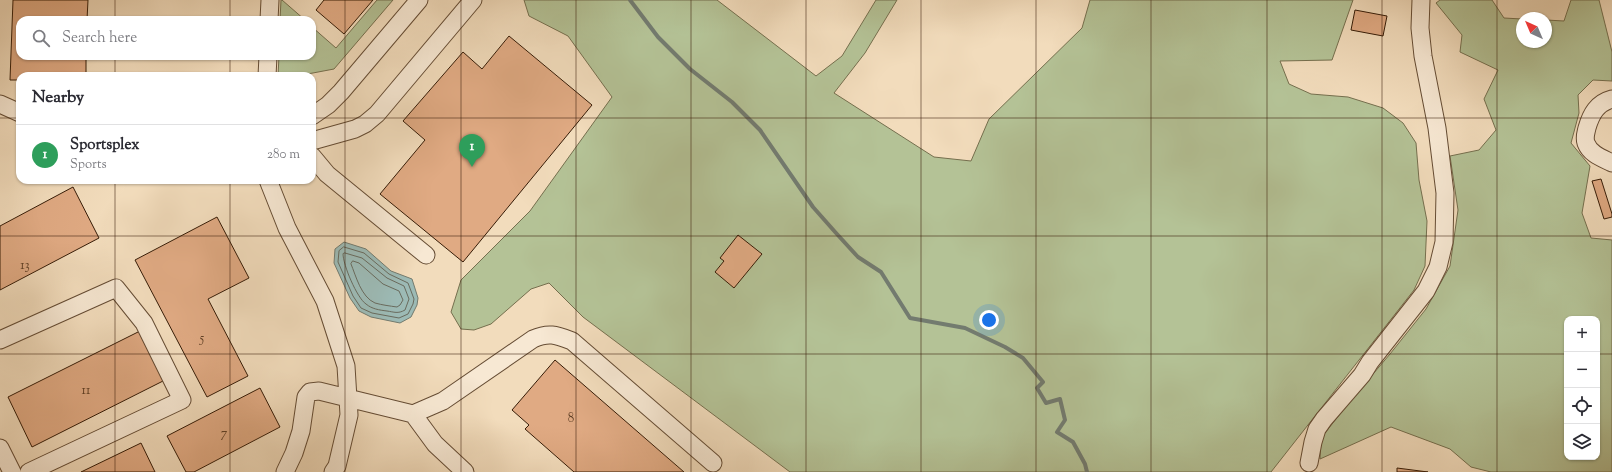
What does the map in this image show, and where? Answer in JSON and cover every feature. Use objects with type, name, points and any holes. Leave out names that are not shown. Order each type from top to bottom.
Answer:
[{"type":"street","points":[[269,16],[270,0]]},
{"type":"street","points":[[316,113],[328,105],[341,92],[419,0]]},
{"type":"street","points":[[316,140],[355,129],[365,124],[376,114],[473,0]]},
{"type":"street","points":[[1309,463],[1317,429],[1362,375],[1370,362],[1426,291],[1438,267],[1444,242],[1445,193],[1436,128],[1423,56],[1420,28],[1421,0]]},
{"type":"street","points":[[267,72],[268,60]]},
{"type":"street","points":[[1612,99],[1598,105],[1590,115],[1585,136],[1586,144],[1595,155],[1612,163]]},
{"type":"street","points":[[0,104],[16,111]]},
{"type":"street","points":[[316,161],[327,174],[426,255]]},
{"type":"street","points":[[270,184],[287,228],[325,301],[346,366],[349,415],[337,466],[333,472]]},
{"type":"street","points":[[0,340],[116,288],[144,323],[182,400],[29,472]]},
{"type":"street","points":[[285,472],[294,453],[301,431],[306,397],[313,391],[319,391],[412,414],[443,401],[533,339],[544,334],[556,335],[572,341],[713,463]]},
{"type":"street","points":[[412,414],[435,444],[465,472]]},
{"type":"street","points":[[0,448],[12,472]]},
{"type":"green space","points":[[282,0],[300,16],[280,16]]},
{"type":"green space","points":[[377,0],[393,0],[334,69],[316,72],[278,72],[279,60],[316,60],[316,30],[336,48]]},
{"type":"green space","points":[[524,0],[717,0],[816,76],[842,56],[876,0],[897,0],[865,53],[834,93],[934,157],[971,161],[989,119],[1082,28],[1090,0],[1353,0],[1332,60],[1280,61],[1289,84],[1311,94],[1348,97],[1383,108],[1403,123],[1416,143],[1419,180],[1427,221],[1425,266],[1414,290],[1271,472],[790,472],[583,317],[549,283],[531,289],[491,324],[474,330],[461,329],[451,312],[461,280],[530,211],[612,97],[568,36],[529,16]]},
{"type":"green space","points":[[1440,0],[1492,0],[1504,18],[1516,19],[1516,48],[1552,48],[1552,20],[1564,21],[1571,0],[1599,0],[1612,52],[1612,81],[1593,80],[1578,95],[1579,113],[1571,143],[1590,166],[1582,213],[1591,238],[1612,240],[1612,472],[1491,472],[1471,467],[1450,449],[1391,427],[1320,459],[1321,438],[1426,309],[1450,266],[1458,210],[1450,156],[1479,150],[1496,130],[1484,99],[1498,70],[1460,52],[1462,35],[1436,3]]},
{"type":"water","points":[[344,242],[366,249],[391,271],[412,279],[418,298],[417,305],[411,317],[400,323],[371,317],[359,311],[350,298],[334,263],[335,249]]},
{"type":"building","points":[[13,0],[88,0],[87,16],[16,16],[16,60],[86,60],[86,72],[16,72],[16,80],[10,80]]},
{"type":"building","points":[[324,0],[373,0],[344,34],[316,10]]},
{"type":"building","points":[[1355,10],[1387,16],[1383,36],[1351,30]]},
{"type":"building","points":[[509,36],[592,105],[463,262],[380,194],[425,140],[403,121],[463,52],[482,69]]},
{"type":"building","points":[[1601,179],[1612,214],[1612,217],[1604,219],[1592,181]]},
{"type":"building","points":[[73,187],[99,238],[0,290],[0,226]]},
{"type":"building","points":[[217,217],[249,278],[208,299],[248,376],[207,397],[135,260]]},
{"type":"building","points":[[738,235],[762,254],[734,288],[715,272],[724,261],[720,258]]},
{"type":"building","points":[[140,331],[165,380],[32,447],[8,397]]},
{"type":"building","points":[[555,360],[684,472],[574,472],[525,429],[529,425],[512,410]]},
{"type":"building","points":[[260,388],[280,427],[194,472],[186,472],[167,436]]},
{"type":"building","points":[[141,443],[155,472],[81,472]]},
{"type":"building","points":[[1397,468],[1428,472],[1397,472]]},
{"type":"waterway","points":[[630,0],[658,37],[690,69],[732,102],[760,130],[813,207],[858,257],[881,272],[910,318],[965,328],[1005,347],[1023,358],[1043,382],[1037,388],[1046,403],[1060,399],[1065,420],[1057,432],[1073,442],[1085,464],[1087,472]]},
{"type":"place","name":"Sportsplex","points":[[472,167]]}]
